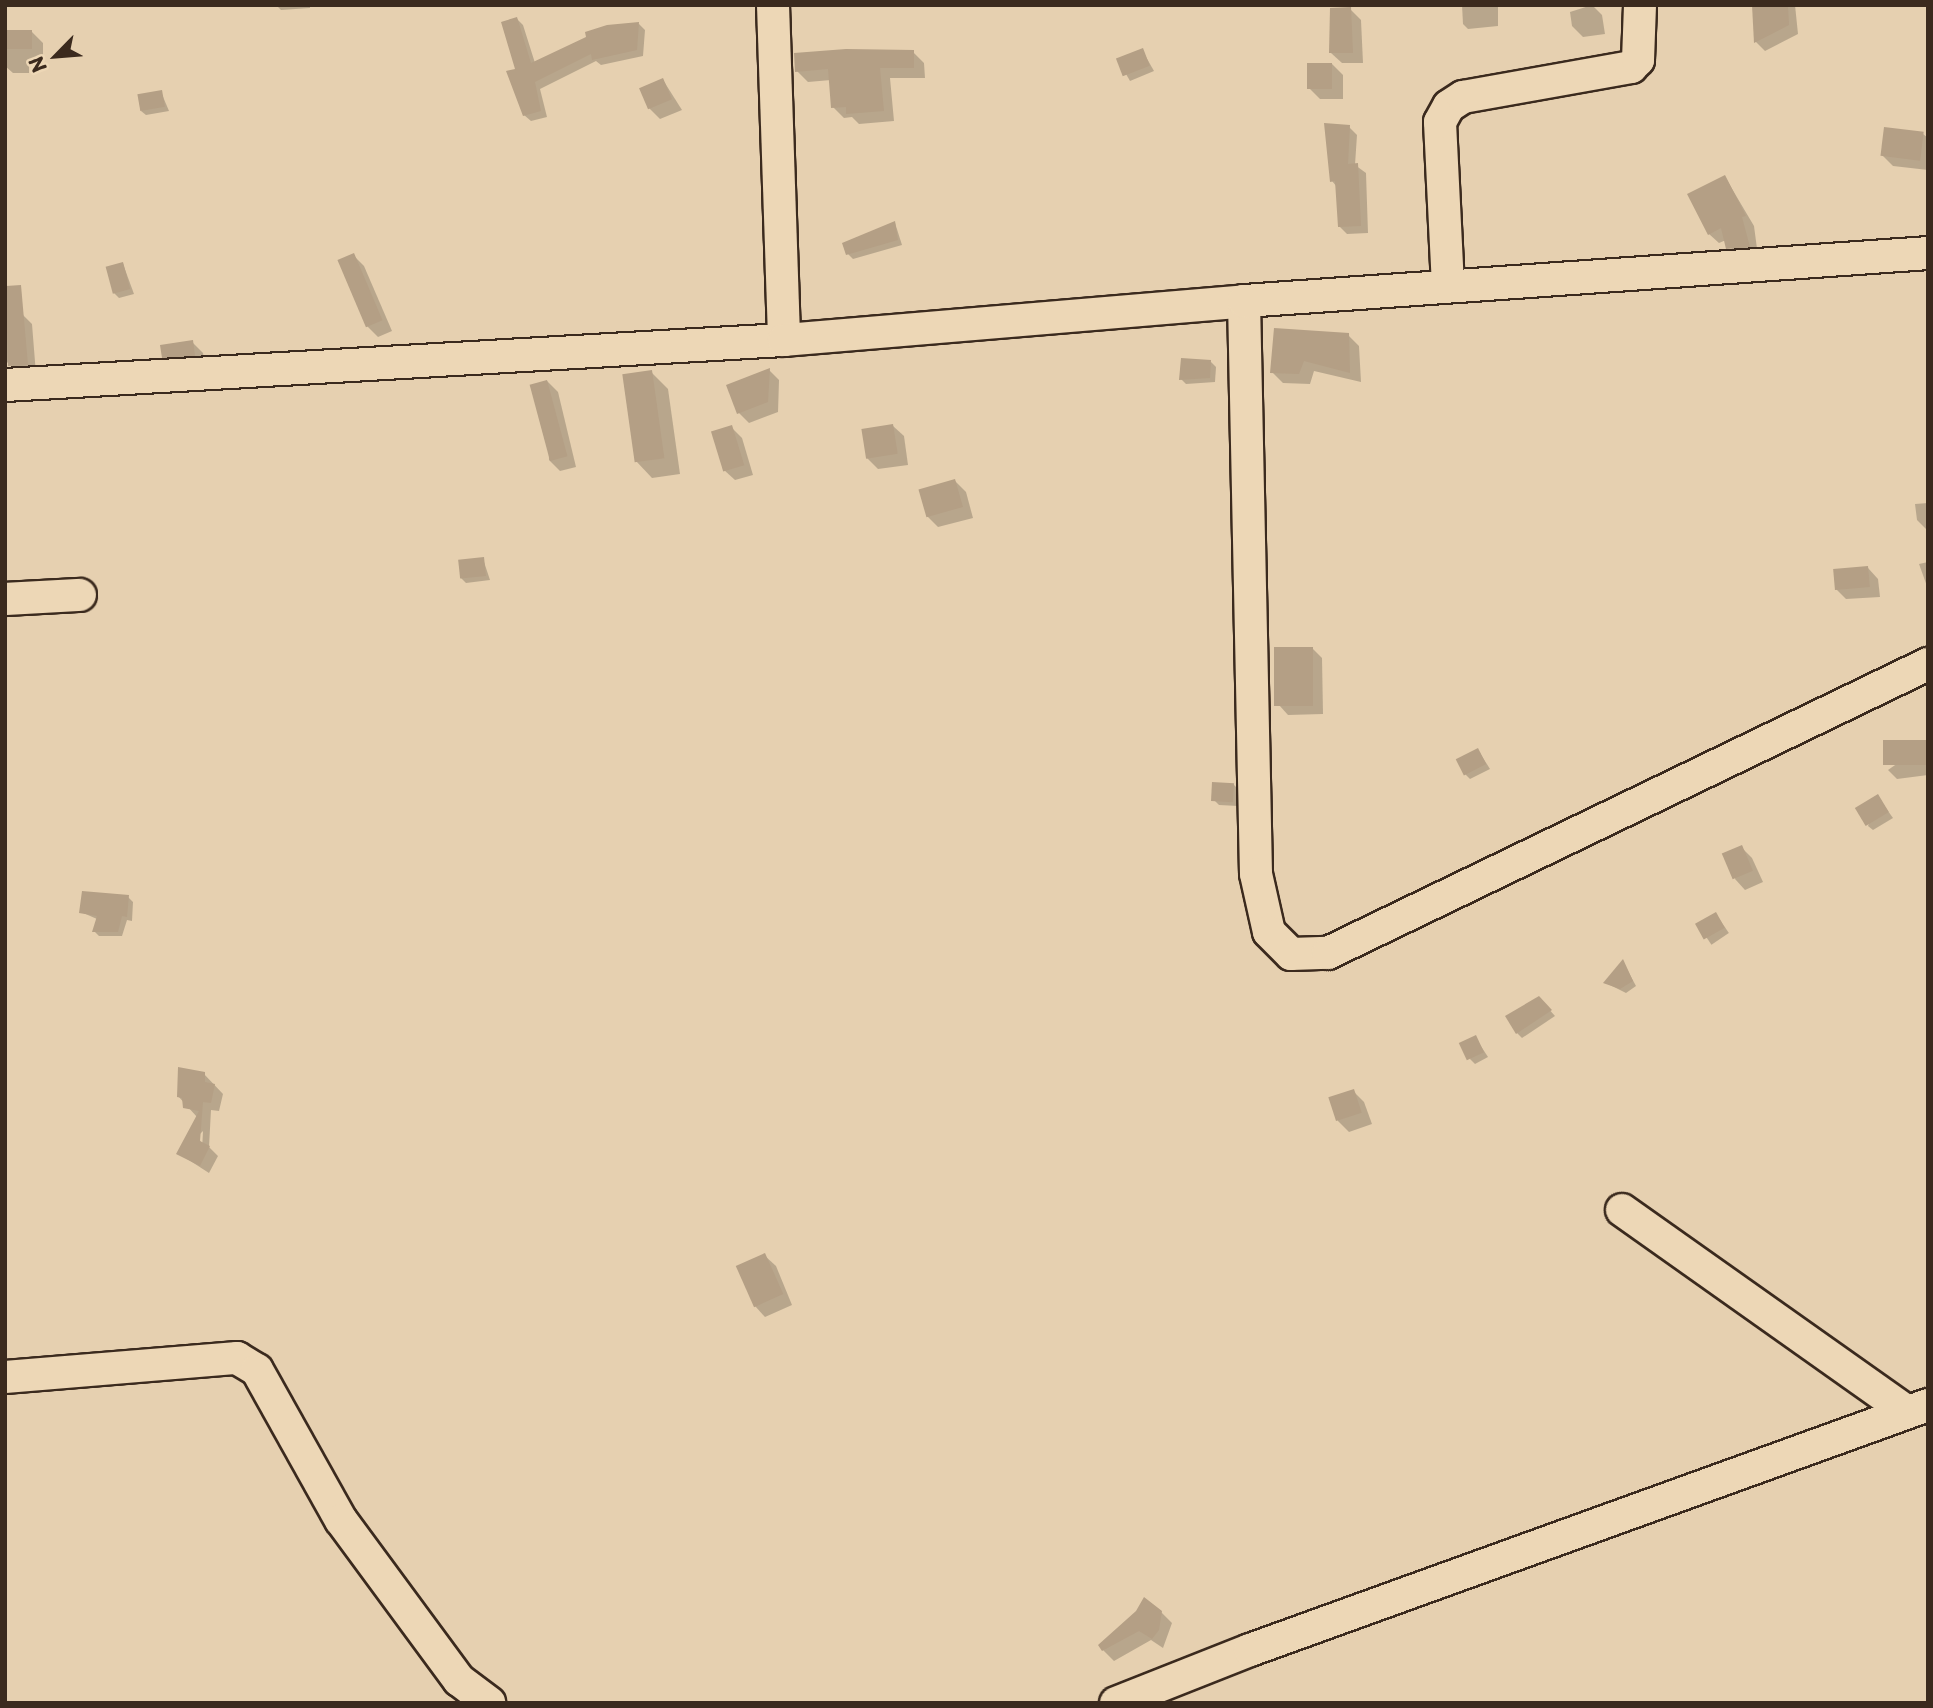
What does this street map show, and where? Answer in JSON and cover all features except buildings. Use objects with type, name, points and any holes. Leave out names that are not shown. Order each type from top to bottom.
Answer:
[{"type":"street","points":[[773,5],[784,340]]},
{"type":"street","points":[[1448,286],[1440,122],[1449,106],[1462,97],[1631,67],[1638,60],[1640,5]]},
{"type":"street","points":[[5,386],[784,340],[1244,301],[1928,253]]},
{"type":"street","points":[[1244,301],[1256,874],[1269,932],[1291,954],[1328,953],[1928,664]]},
{"type":"street","points":[[5,599],[80,595]]},
{"type":"street","points":[[1622,1210],[1917,1409]]},
{"type":"street","points":[[5,1377],[237,1358],[257,1370],[341,1520],[459,1680],[489,1703]]},
{"type":"street","points":[[1116,1703],[1250,1650],[1917,1409]]}]
